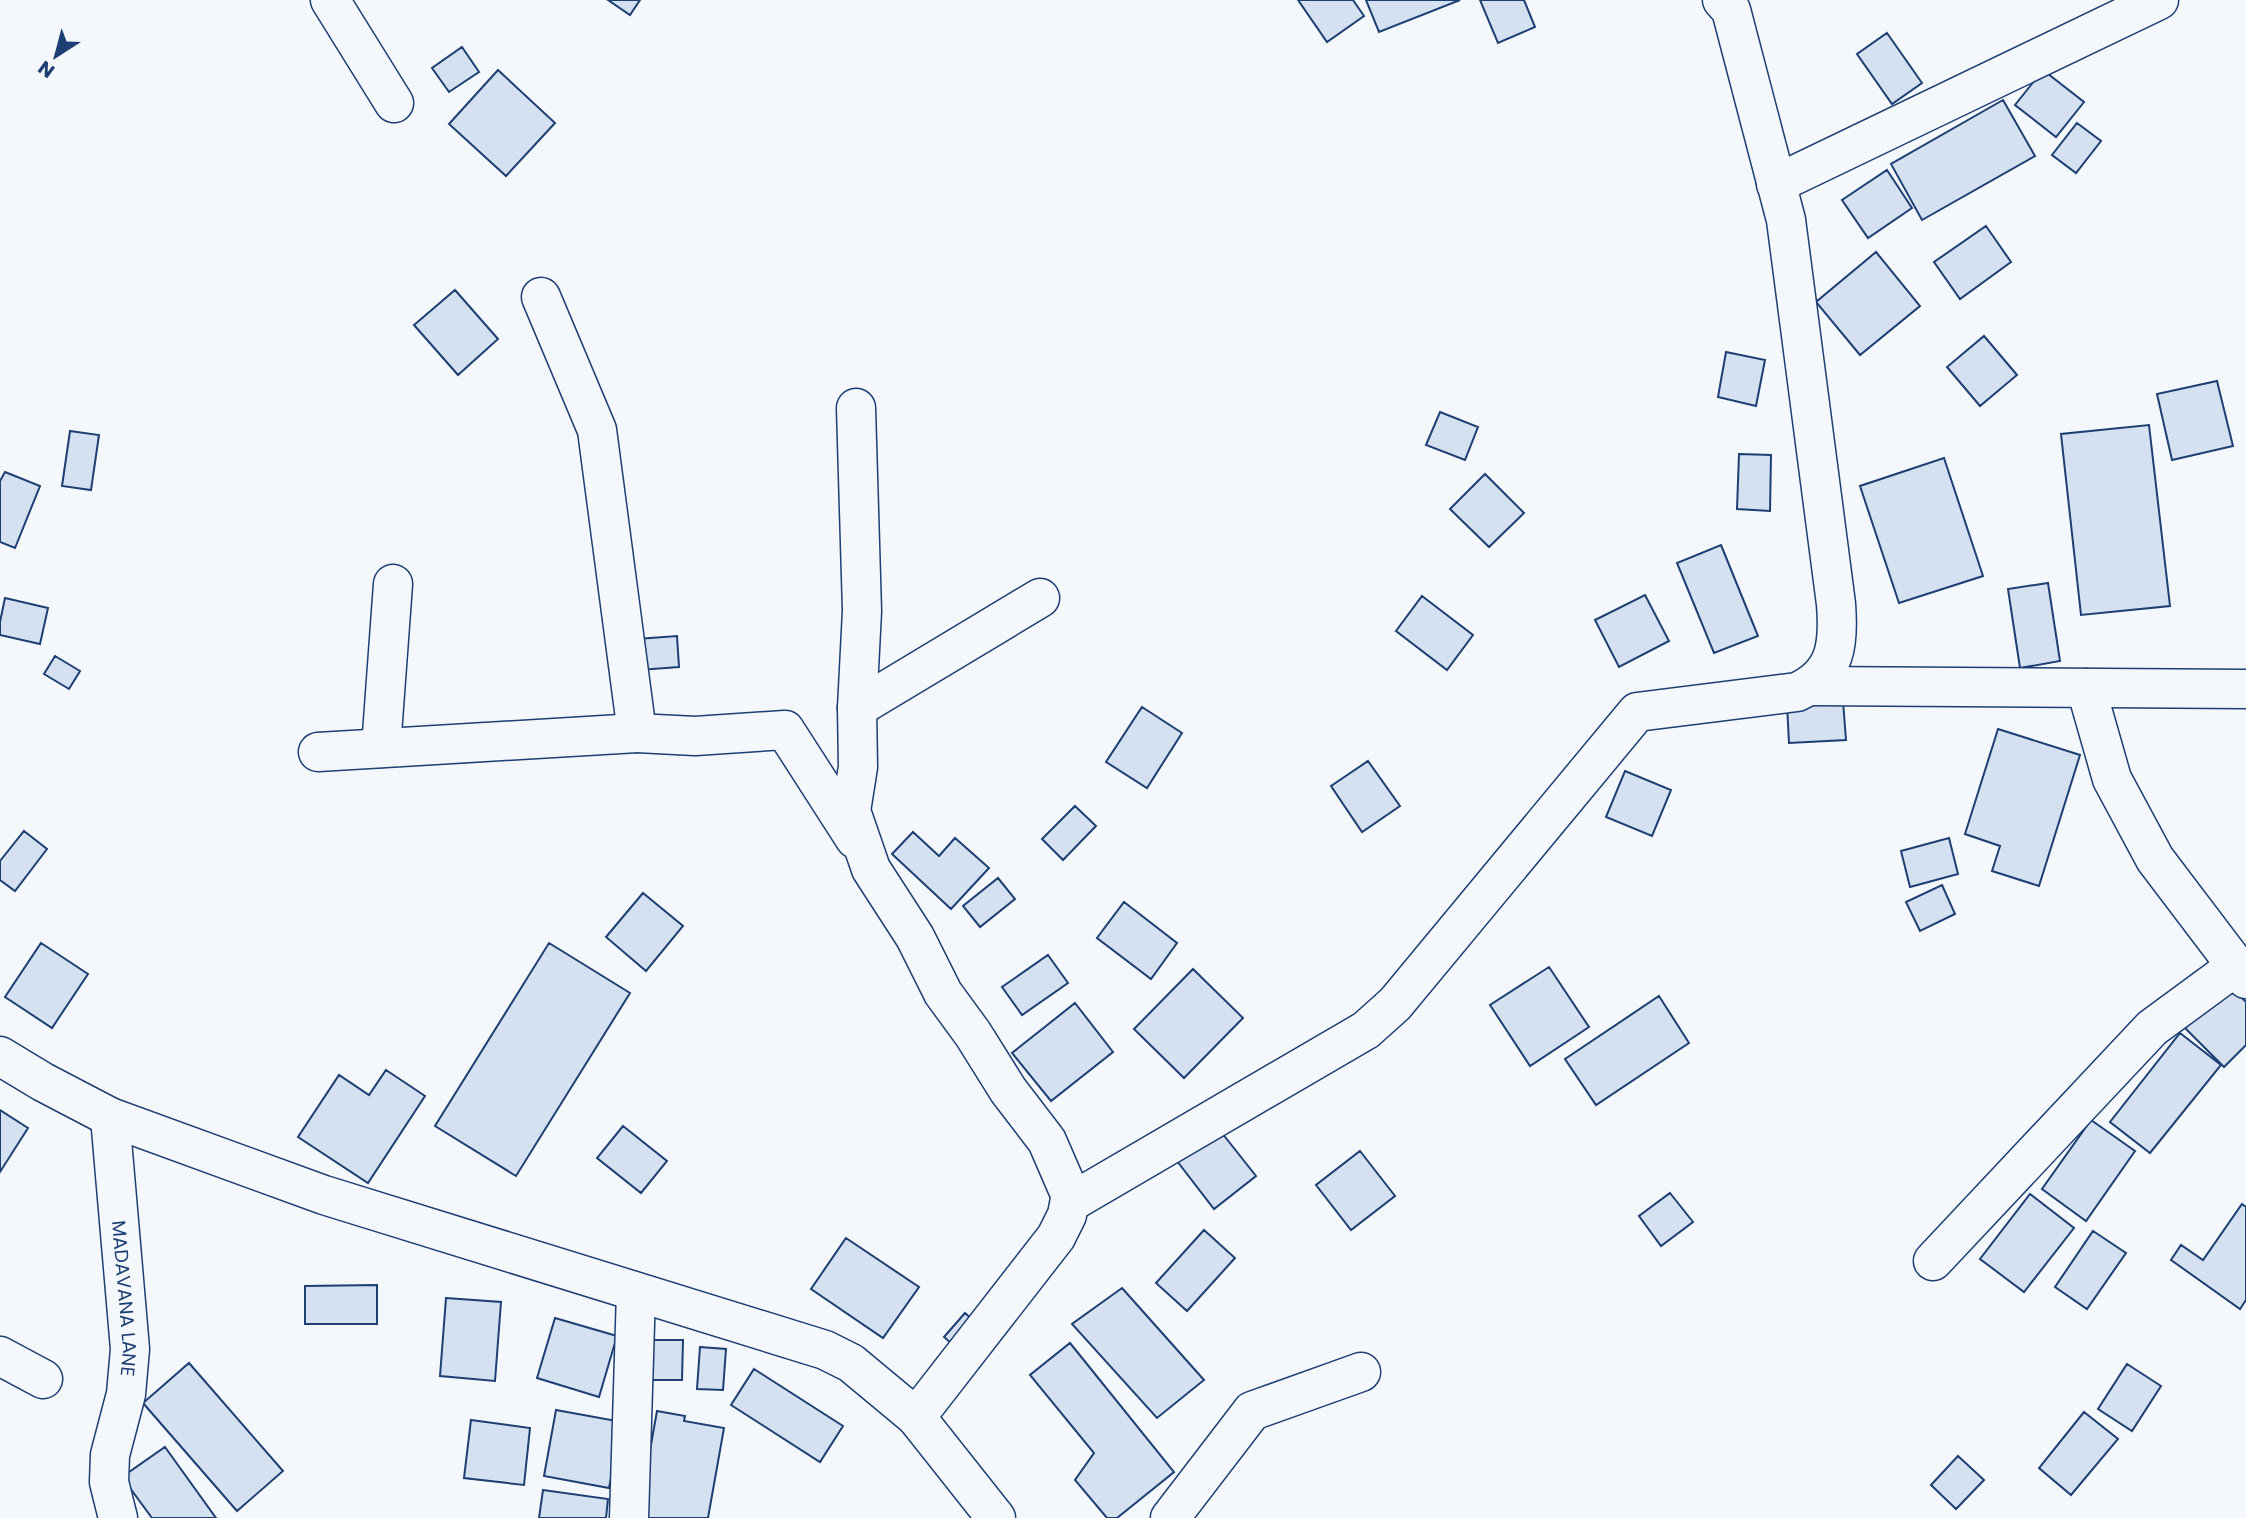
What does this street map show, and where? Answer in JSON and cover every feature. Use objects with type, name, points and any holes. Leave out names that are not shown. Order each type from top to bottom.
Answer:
[{"type":"street","points":[[330,0],[394,103]]},
{"type":"street","points":[[1776,184],[2159,0]]},
{"type":"street","points":[[916,1417],[1056,1237],[1067,1215],[1070,1199],[1073,1201],[1366,1030],[1395,1004],[1637,712],[1797,692],[1811,686],[1823,676],[1833,657],[1838,633],[1837,614],[1786,219],[1731,3]]},
{"type":"street","points":[[541,297],[597,430],[637,733]]},
{"type":"street","points":[[856,408],[862,611],[857,708],[858,767],[851,811],[871,869],[915,937],[943,993],[1008,1090],[1047,1141],[1073,1201]]},
{"type":"street","points":[[381,748],[393,584]]},
{"type":"street","points":[[857,708],[1040,598]]},
{"type":"street","points":[[1811,686],[2246,689]]},
{"type":"street","points":[[1933,1261],[2152,1028],[2241,973],[2155,859],[2112,779],[2086,688]]},
{"type":"street","points":[[318,752],[637,733],[695,736],[785,730],[866,855]]},
{"type":"street","points":[[0,1056],[110,1117],[324,1195],[825,1350],[851,1363],[916,1417],[996,1518]]},
{"type":"street","name":"MADAVANA LANE","points":[[110,1117],[130,1349],[126,1394],[110,1455],[109,1482],[118,1518]]},
{"type":"street","points":[[629,1518],[636,1292]]},
{"type":"street","points":[[0,1356],[43,1379]]},
{"type":"street","points":[[1170,1518],[1252,1410],[1361,1372]]},
{"type":"building","points":[[608,0],[640,0],[630,15]]},
{"type":"building","points":[[1298,0],[1353,0],[1364,16],[1327,42]]},
{"type":"building","points":[[1366,0],[1460,0],[1379,32]]},
{"type":"building","points":[[1480,0],[1524,0],[1535,27],[1498,43]]},
{"type":"building","points":[[1887,33],[1922,83],[1892,104],[1857,54]]},
{"type":"building","points":[[462,47],[479,72],[449,92],[432,68]]},
{"type":"building","points":[[498,70],[555,123],[506,176],[449,124]]},
{"type":"building","points":[[2043,70],[2084,102],[2056,137],[2015,105]]},
{"type":"building","points":[[2003,100],[2035,156],[1922,220],[1891,164]]},
{"type":"building","points":[[2077,123],[2101,141],[2076,173],[2052,155]]},
{"type":"building","points":[[1887,170],[1912,208],[1868,238],[1842,200]]},
{"type":"building","points":[[1986,226],[2011,262],[1960,299],[1934,262]]},
{"type":"building","points":[[1876,252],[1920,306],[1860,355],[1816,302]]},
{"type":"building","points":[[455,290],[498,339],[458,375],[414,325]]},
{"type":"building","points":[[1984,336],[2017,375],[1980,406],[1947,367]]},
{"type":"building","points":[[1726,352],[1765,360],[1756,406],[1718,397]]},
{"type":"building","points":[[2217,381],[2233,446],[2172,460],[2157,394]]},
{"type":"building","points":[[1440,412],[1478,427],[1465,460],[1426,445]]},
{"type":"building","points":[[2149,425],[2170,606],[2081,615],[2061,434]]},
{"type":"building","points":[[70,431],[99,435],[91,490],[62,486]]},
{"type":"building","points":[[1739,454],[1771,455],[1770,511],[1737,509]]},
{"type":"building","points":[[1944,458],[1983,576],[1899,603],[1860,486]]},
{"type":"building","points":[[5,472],[40,486],[15,548],[0,542],[0,481]]},
{"type":"building","points":[[1485,474],[1524,513],[1489,547],[1450,509]]},
{"type":"building","points":[[1721,545],[1758,636],[1714,653],[1677,563]]},
{"type":"building","points":[[2048,583],[2060,661],[2020,668],[2008,589]]},
{"type":"building","points":[[1645,595],[1669,641],[1619,667],[1595,620]]},
{"type":"building","points":[[1422,596],[1473,635],[1447,670],[1396,631]]},
{"type":"building","points":[[5,598],[48,608],[40,644],[0,635]]},
{"type":"building","points":[[677,636],[679,667],[639,670],[637,639]]},
{"type":"building","points":[[55,656],[80,671],[69,689],[44,674]]},
{"type":"building","points":[[1843,701],[1846,740],[1789,743],[1787,705]]},
{"type":"building","points":[[1142,707],[1182,733],[1147,788],[1106,762]]},
{"type":"building","points":[[1998,729],[2080,755],[2039,886],[1992,871],[2000,846],[1965,834]]},
{"type":"building","points":[[1368,761],[1400,806],[1362,832],[1331,786]]},
{"type":"building","points":[[1625,771],[1671,790],[1652,836],[1606,817]]},
{"type":"building","points":[[1075,806],[1096,826],[1063,860],[1042,839]]},
{"type":"building","points":[[24,831],[47,849],[15,891],[0,880],[0,861]]},
{"type":"building","points":[[913,832],[939,856],[955,838],[989,868],[951,909],[892,854]]},
{"type":"building","points":[[1949,838],[1958,874],[1910,887],[1901,851]]},
{"type":"building","points":[[998,878],[1015,899],[980,927],[963,906]]},
{"type":"building","points":[[1942,885],[1955,914],[1920,931],[1906,902]]},
{"type":"building","points":[[643,893],[683,926],[646,971],[606,937]]},
{"type":"building","points":[[1124,902],[1177,943],[1151,979],[1097,938]]},
{"type":"building","points":[[41,943],[88,974],[52,1028],[5,997]]},
{"type":"building","points":[[549,943],[630,993],[516,1176],[435,1126]]},
{"type":"building","points":[[1048,955],[1068,983],[1022,1015],[1002,987]]},
{"type":"building","points":[[1549,967],[1589,1027],[1530,1066],[1490,1005]]},
{"type":"building","points":[[1193,969],[1243,1018],[1184,1078],[1134,1029]]},
{"type":"building","points":[[2229,985],[2246,1002],[2246,1045],[2224,1067],[2185,1028]]},
{"type":"building","points":[[1659,996],[1689,1043],[1596,1105],[1565,1059]]},
{"type":"building","points":[[1075,1003],[1113,1052],[1051,1101],[1012,1053]]},
{"type":"building","points":[[2180,1033],[2221,1065],[2150,1153],[2110,1122]]},
{"type":"building","points":[[386,1070],[425,1096],[368,1183],[298,1137],[339,1075],[369,1095]]},
{"type":"building","points":[[0,1110],[28,1128],[0,1172]]},
{"type":"building","points":[[2091,1120],[2135,1151],[2086,1221],[2042,1189]]},
{"type":"building","points":[[623,1126],[667,1161],[641,1193],[597,1158]]},
{"type":"building","points":[[1218,1128],[1256,1176],[1214,1209],[1177,1161]]},
{"type":"building","points":[[1360,1151],[1395,1196],[1351,1230],[1316,1185]]},
{"type":"building","points":[[1670,1193],[1693,1222],[1661,1246],[1639,1216]]},
{"type":"building","points":[[2030,1194],[2074,1228],[2024,1292],[1980,1259]]},
{"type":"building","points":[[2242,1204],[2246,1207],[2246,1300],[2240,1309],[2171,1260],[2181,1245],[2203,1260]]},
{"type":"building","points":[[1204,1230],[1235,1258],[1187,1311],[1156,1283]]},
{"type":"building","points":[[2093,1231],[2126,1253],[2087,1309],[2055,1287]]},
{"type":"building","points":[[846,1238],[919,1287],[883,1338],[811,1289]]},
{"type":"building","points":[[377,1285],[377,1324],[305,1324],[305,1286]]},
{"type":"building","points":[[1122,1288],[1204,1380],[1157,1418],[1072,1324]]},
{"type":"building","points":[[446,1298],[501,1302],[495,1381],[440,1376]]},
{"type":"building","points":[[965,1313],[980,1326],[959,1350],[944,1337]]},
{"type":"building","points":[[555,1318],[617,1336],[599,1397],[537,1378]]},
{"type":"building","points":[[650,1340],[683,1340],[682,1380],[649,1380]]},
{"type":"building","points":[[1070,1343],[1174,1472],[1117,1518],[1107,1518],[1075,1480],[1094,1453],[1030,1375]]},
{"type":"building","points":[[700,1347],[726,1349],[723,1390],[697,1389]]},
{"type":"building","points":[[189,1363],[283,1471],[237,1511],[143,1403]]},
{"type":"building","points":[[2127,1364],[2161,1386],[2132,1431],[2098,1409]]},
{"type":"building","points":[[754,1369],[843,1426],[820,1462],[731,1405]]},
{"type":"building","points":[[556,1410],[622,1422],[609,1488],[544,1476]]},
{"type":"building","points":[[657,1411],[685,1416],[684,1421],[724,1428],[708,1518],[638,1518]]},
{"type":"building","points":[[2084,1412],[2118,1439],[2071,1495],[2039,1468]]},
{"type":"building","points":[[471,1420],[530,1428],[524,1485],[464,1478]]},
{"type":"building","points":[[165,1447],[216,1518],[152,1518],[122,1477]]},
{"type":"building","points":[[1958,1456],[1984,1480],[1956,1509],[1931,1485]]},
{"type":"building","points":[[543,1490],[608,1499],[606,1518],[539,1518]]}]
